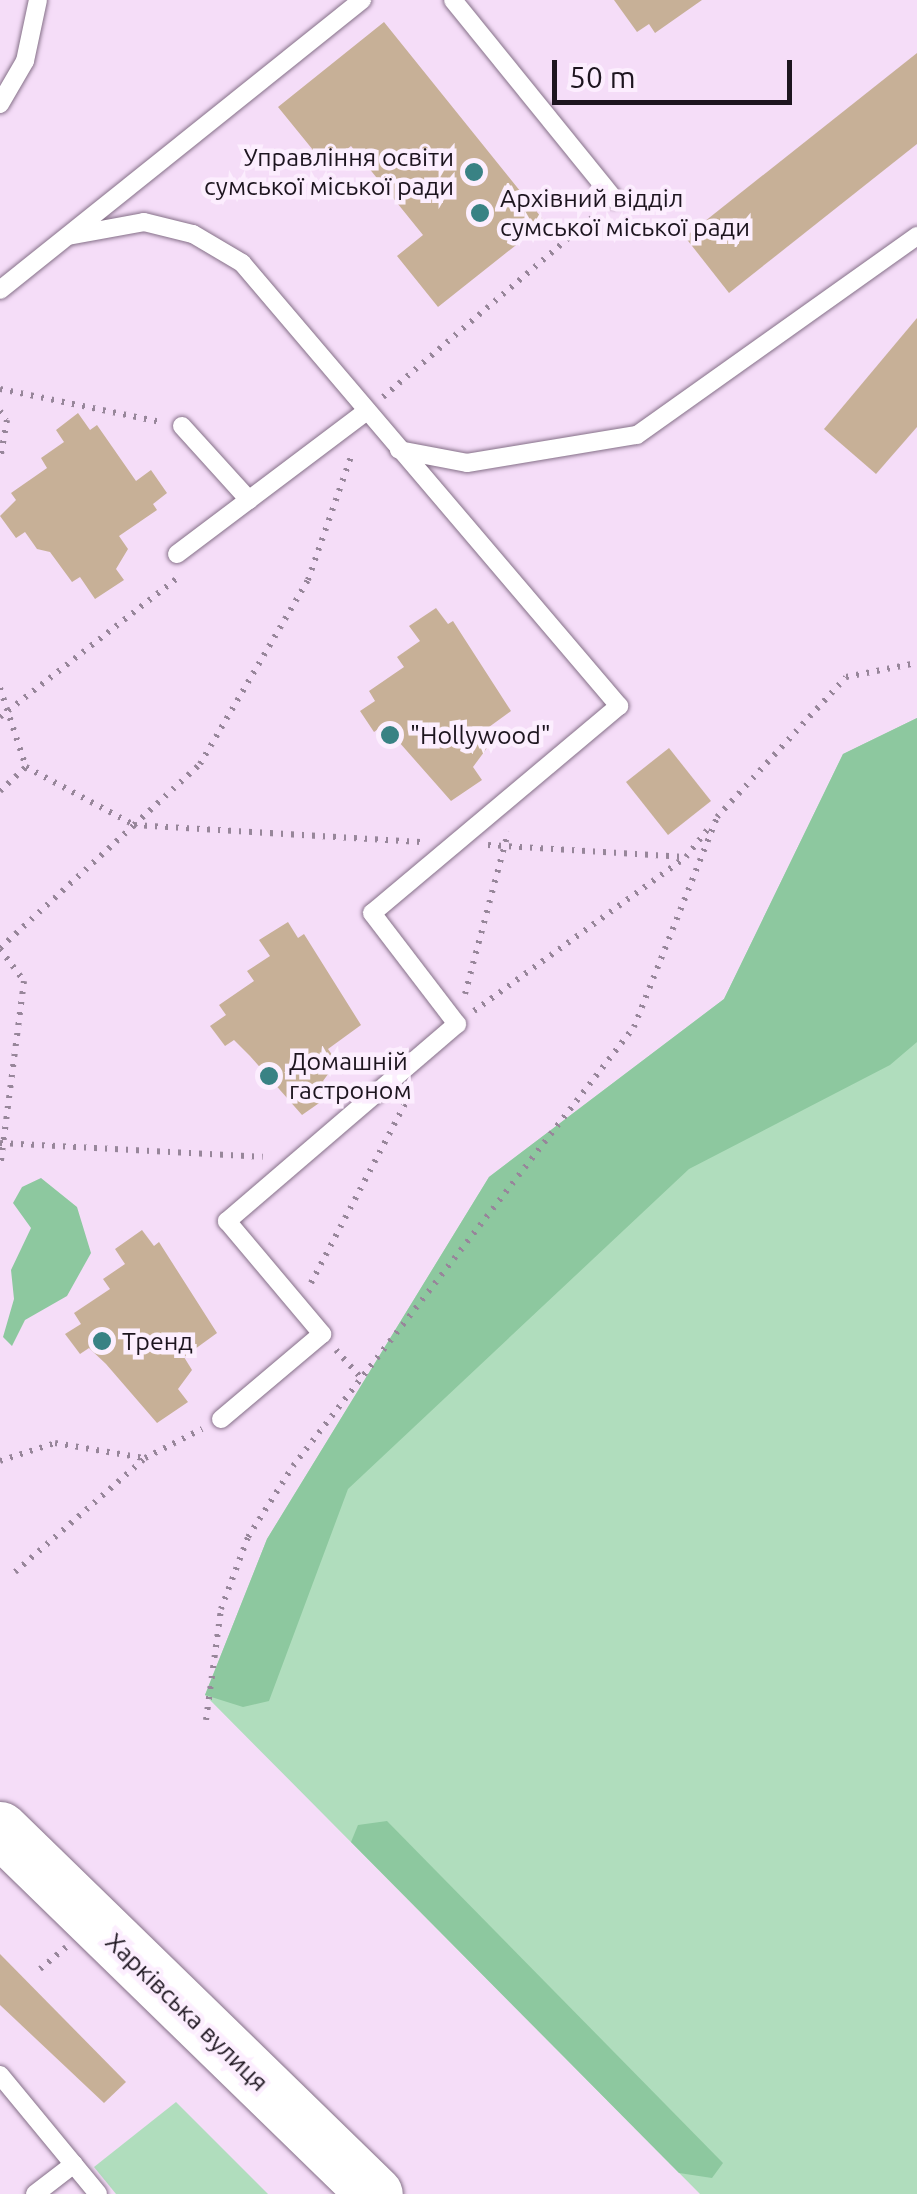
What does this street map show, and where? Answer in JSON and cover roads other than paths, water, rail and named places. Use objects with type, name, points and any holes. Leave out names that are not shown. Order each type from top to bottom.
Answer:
[{"type":"main road","name":"Харківська вулиця","points":[[0,1829],[375,2194]]},
{"type":"lane","points":[[0,104],[25,61],[38,0]]},
{"type":"lane","points":[[0,290],[362,0]]},
{"type":"lane","points":[[452,0],[614,200]]},
{"type":"lane","points":[[68,236],[144,222],[193,234],[242,263],[620,706],[372,912],[457,1024],[227,1222],[322,1334],[221,1419]]},
{"type":"lane","points":[[399,450],[467,463],[637,435],[917,236]]},
{"type":"lane","points":[[177,554],[367,411]]},
{"type":"lane","points":[[182,426],[250,500]]},
{"type":"lane","points":[[0,2075],[98,2194]]},
{"type":"lane","points":[[36,2194],[74,2164]]},
{"type":"place","name":"Управління освіти сумської міської ради","points":[[474,172]]},
{"type":"place","name":"Архівний відділ сумської міської ради","points":[[480,213]]},
{"type":"place","name":"\"Hollywood\"","points":[[390,735]]},
{"type":"place","name":"Домашній гастроном","points":[[269,1076]]},
{"type":"place","name":"Тренд","points":[[102,1341]]}]
